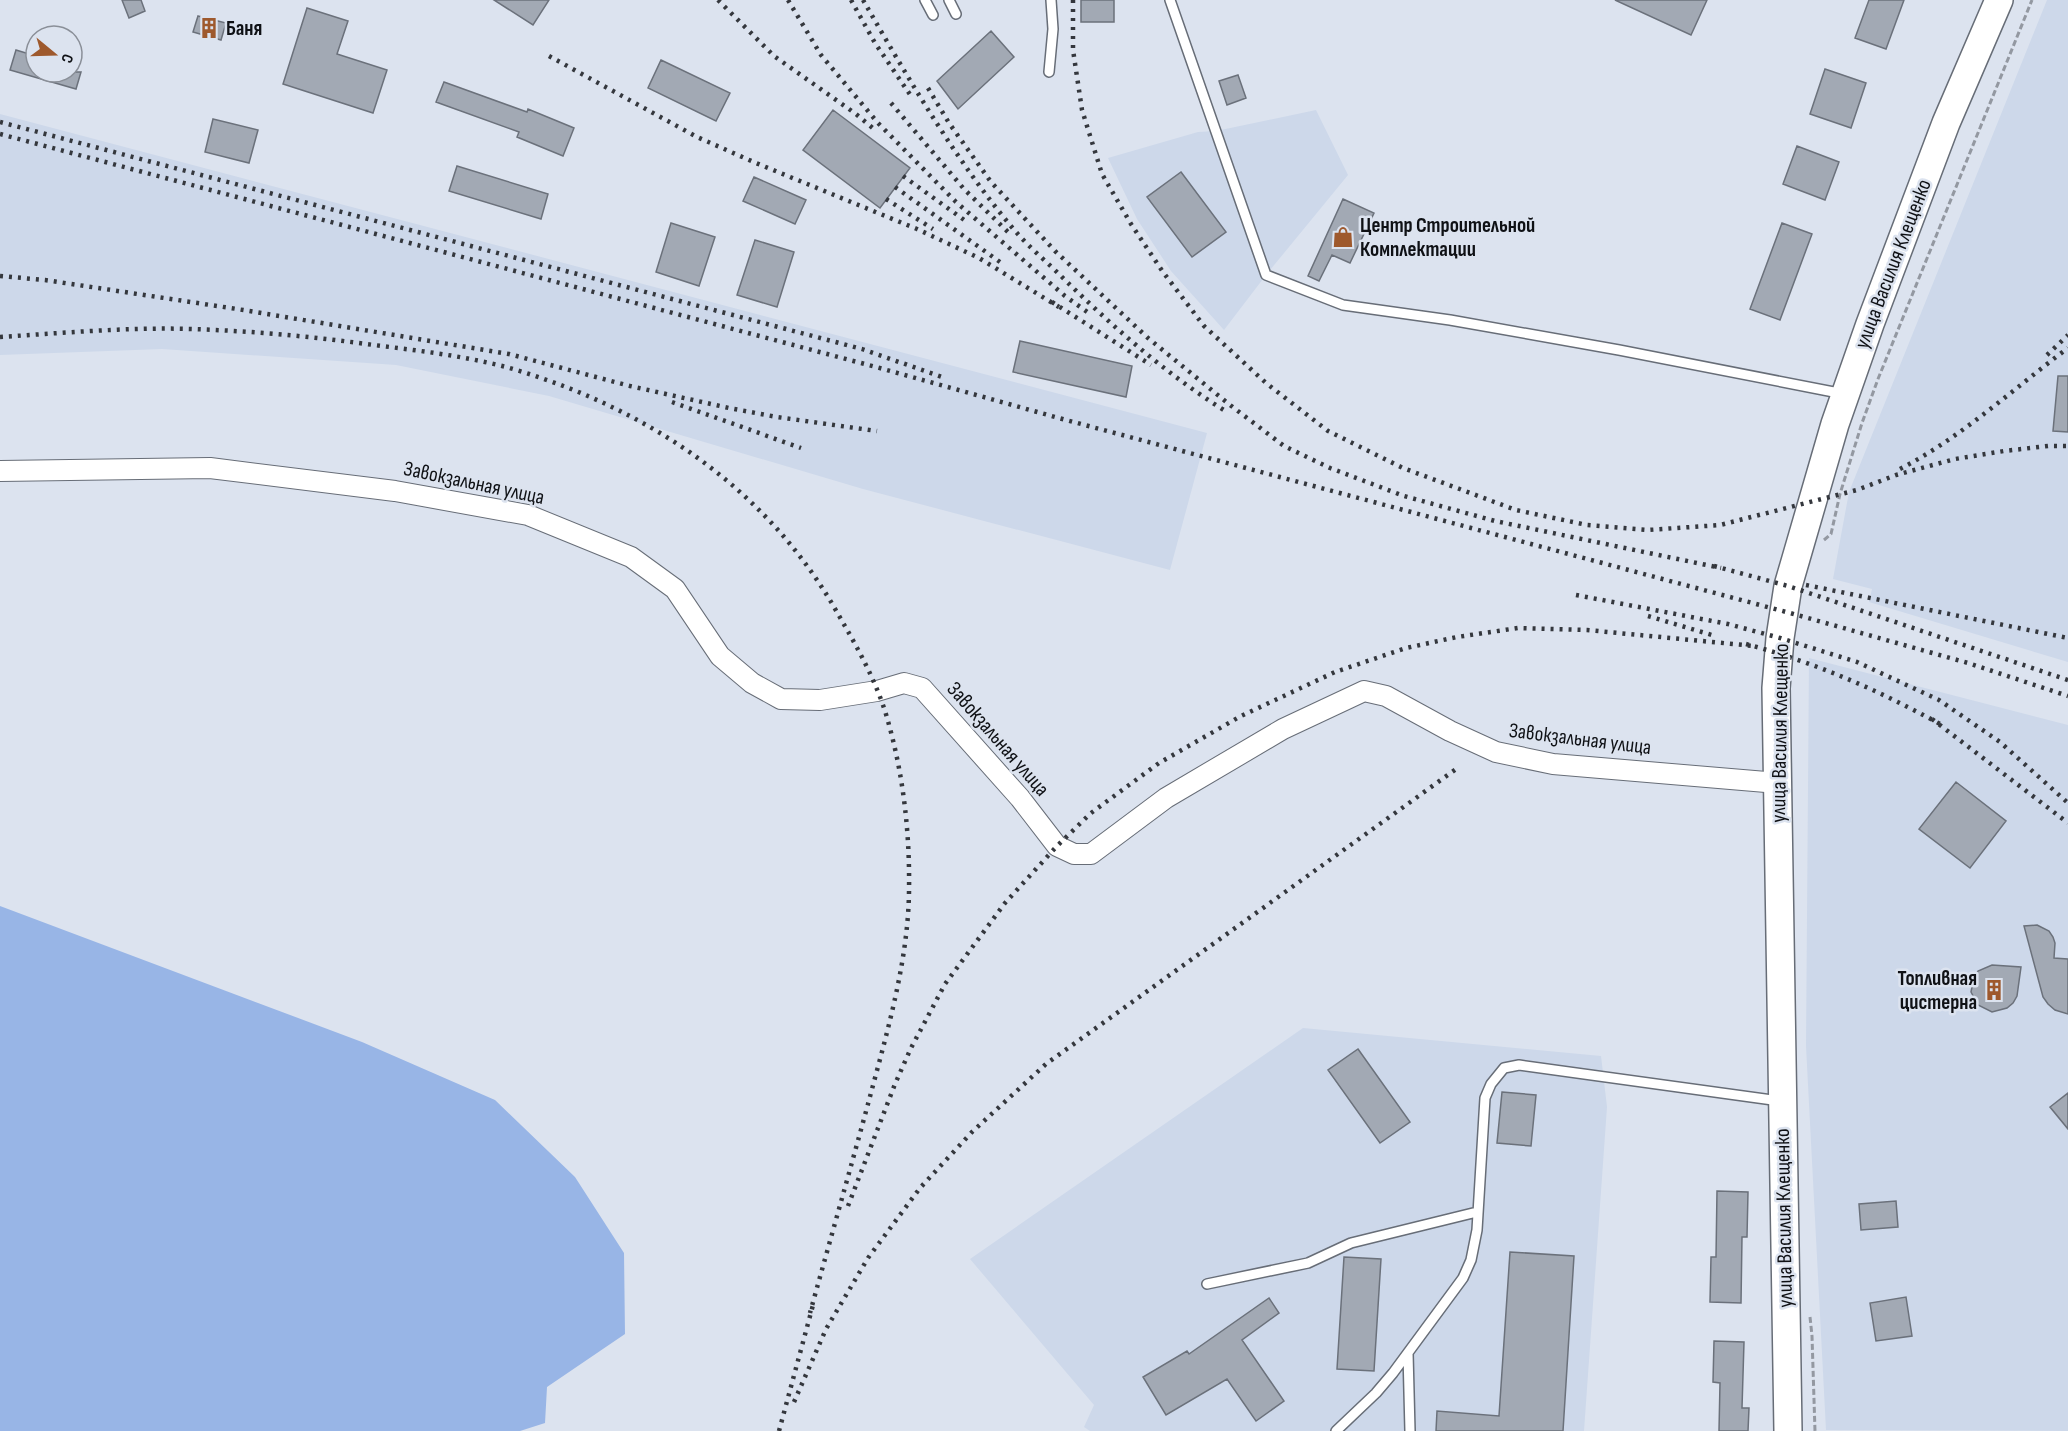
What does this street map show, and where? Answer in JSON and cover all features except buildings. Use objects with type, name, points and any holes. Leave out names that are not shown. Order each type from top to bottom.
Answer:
[{"type":"street","name":"улица Василия Клещенко","points":[[1788,1431],[1776,688],[1787,594],[1846,394],[1946,123],[1999,0]]},
{"type":"street","name":"Завокзальная улица","points":[[0,471],[210,468],[394,490],[528,515],[631,557],[666,582],[675,589],[720,656],[752,683],[782,699],[820,699],[877,691],[904,683],[922,688],[1020,798],[1057,846],[1074,854],[1091,854],[1166,798],[1283,729],[1364,692],[1386,696],[1450,731],[1496,752],[1553,764],[1778,783]]},
{"type":"lane","points":[[925,0],[933,15]]},
{"type":"lane","points":[[949,0],[956,14]]},
{"type":"lane","points":[[1049,72],[1053,29],[1051,0]]},
{"type":"lane","points":[[1170,0],[1266,275],[1343,305],[1619,350],[1846,394]]},
{"type":"lane","points":[[1336,1431],[1376,1393],[1463,1278],[1475,1245],[1485,1098],[1491,1084],[1504,1068],[1519,1065],[1782,1102]]},
{"type":"lane","points":[[1207,1284],[1308,1263],[1351,1243],[1478,1212]]},
{"type":"lane","points":[[1408,1353],[1410,1431]]},
{"type":"path","points":[[1862,423],[2032,0]]},
{"type":"shaded area","points":[[2047,0],[2068,0],[2068,662],[1869,602],[1872,589],[1833,579],[1849,492]]},
{"type":"shaded area","points":[[1316,110],[1348,175],[1224,330],[1171,271],[1137,219],[1108,158],[1198,132],[1216,131]]},
{"type":"shaded area","points":[[0,114],[1207,433],[1170,570],[863,489],[549,396],[396,365],[162,349],[0,355]]},
{"type":"shaded area","points":[[1809,658],[2068,725],[2068,1431],[1826,1430],[1806,1046]]},
{"type":"shaded area","points":[[0,906],[362,1042],[495,1100],[575,1177],[624,1253],[625,1334],[547,1387],[545,1423],[520,1431],[0,1431]]},
{"type":"shaded area","points":[[1303,1028],[1601,1056],[1607,1107],[1584,1431],[1090,1431],[1084,1427],[1094,1405],[970,1259]]},
{"type":"railway","points":[[718,0],[774,56],[875,130]]},
{"type":"railway","points":[[788,0],[821,55],[878,123],[956,202],[1065,296],[1090,314]]},
{"type":"railway","points":[[851,0],[875,43],[911,96]]},
{"type":"railway","points":[[863,0],[954,149],[1016,232],[1141,349],[1183,382],[1227,412]]},
{"type":"railway","points":[[1073,0],[1073,50],[1082,110],[1102,174],[1131,224],[1163,272],[1204,326],[1266,383],[1328,431],[1403,468],[1516,510],[1587,525],[1648,530],[1720,525],[1857,490],[1896,475],[1955,459],[2004,451],[2068,446]]},
{"type":"railway","points":[[549,56],[697,137],[917,229],[979,258],[1059,307]]},
{"type":"railway","points":[[928,88],[949,123],[991,182],[1055,251],[1148,338],[1284,446],[1330,468],[1404,496],[1495,521],[1721,568]]},
{"type":"railway","points":[[891,103],[964,189],[1011,235]]},
{"type":"railway","points":[[0,122],[862,349],[942,377]]},
{"type":"railway","points":[[0,134],[1790,613],[1968,663],[2068,696]]},
{"type":"railway","points":[[903,176],[967,222]]},
{"type":"railway","points":[[895,187],[1000,262]]},
{"type":"railway","points":[[886,199],[933,229]]},
{"type":"railway","points":[[0,276],[45,280],[237,309],[509,354],[630,386],[729,408],[877,431]]},
{"type":"railway","points":[[1052,302],[1151,365]]},
{"type":"railway","points":[[0,337],[144,329],[236,331],[419,351],[506,367],[606,404],[653,429],[697,458],[738,490],[776,527],[809,569],[838,614],[876,686],[891,733],[901,778],[908,846],[908,919],[895,999],[810,1313]]},
{"type":"railway","points":[[2047,355],[2068,335]]},
{"type":"railway","points":[[1900,469],[1966,427],[2068,348]]},
{"type":"railway","points":[[672,402],[801,448]]},
{"type":"railway","points":[[1714,566],[1788,586],[2068,680]]},
{"type":"railway","points":[[1806,585],[2068,638]]},
{"type":"railway","points":[[1576,595],[1728,624],[1857,662],[1939,700],[2000,742],[2068,803]]},
{"type":"railway","points":[[1648,616],[1712,635]]},
{"type":"railway","points":[[848,1206],[895,1084],[945,984],[1005,903],[1057,846],[1091,813],[1159,763],[1241,716],[1335,672],[1406,648],[1457,637],[1518,628],[1587,630],[1754,646]]},
{"type":"railway","points":[[1746,644],[1845,678],[1893,699],[1940,724]]},
{"type":"railway","points":[[1932,719],[2068,823]]},
{"type":"railway","points":[[794,1402],[826,1329],[868,1258],[920,1188],[972,1132],[1046,1064],[1459,767]]},
{"type":"railway","points":[[779,1431],[813,1305]]},
{"type":"place","name":"Баня","points":[[209,28]]},
{"type":"place","name":"Центр Строительной Комплектации","points":[[1343,237]]},
{"type":"place","name":"Топливная цистерна","points":[[1994,990]]}]
